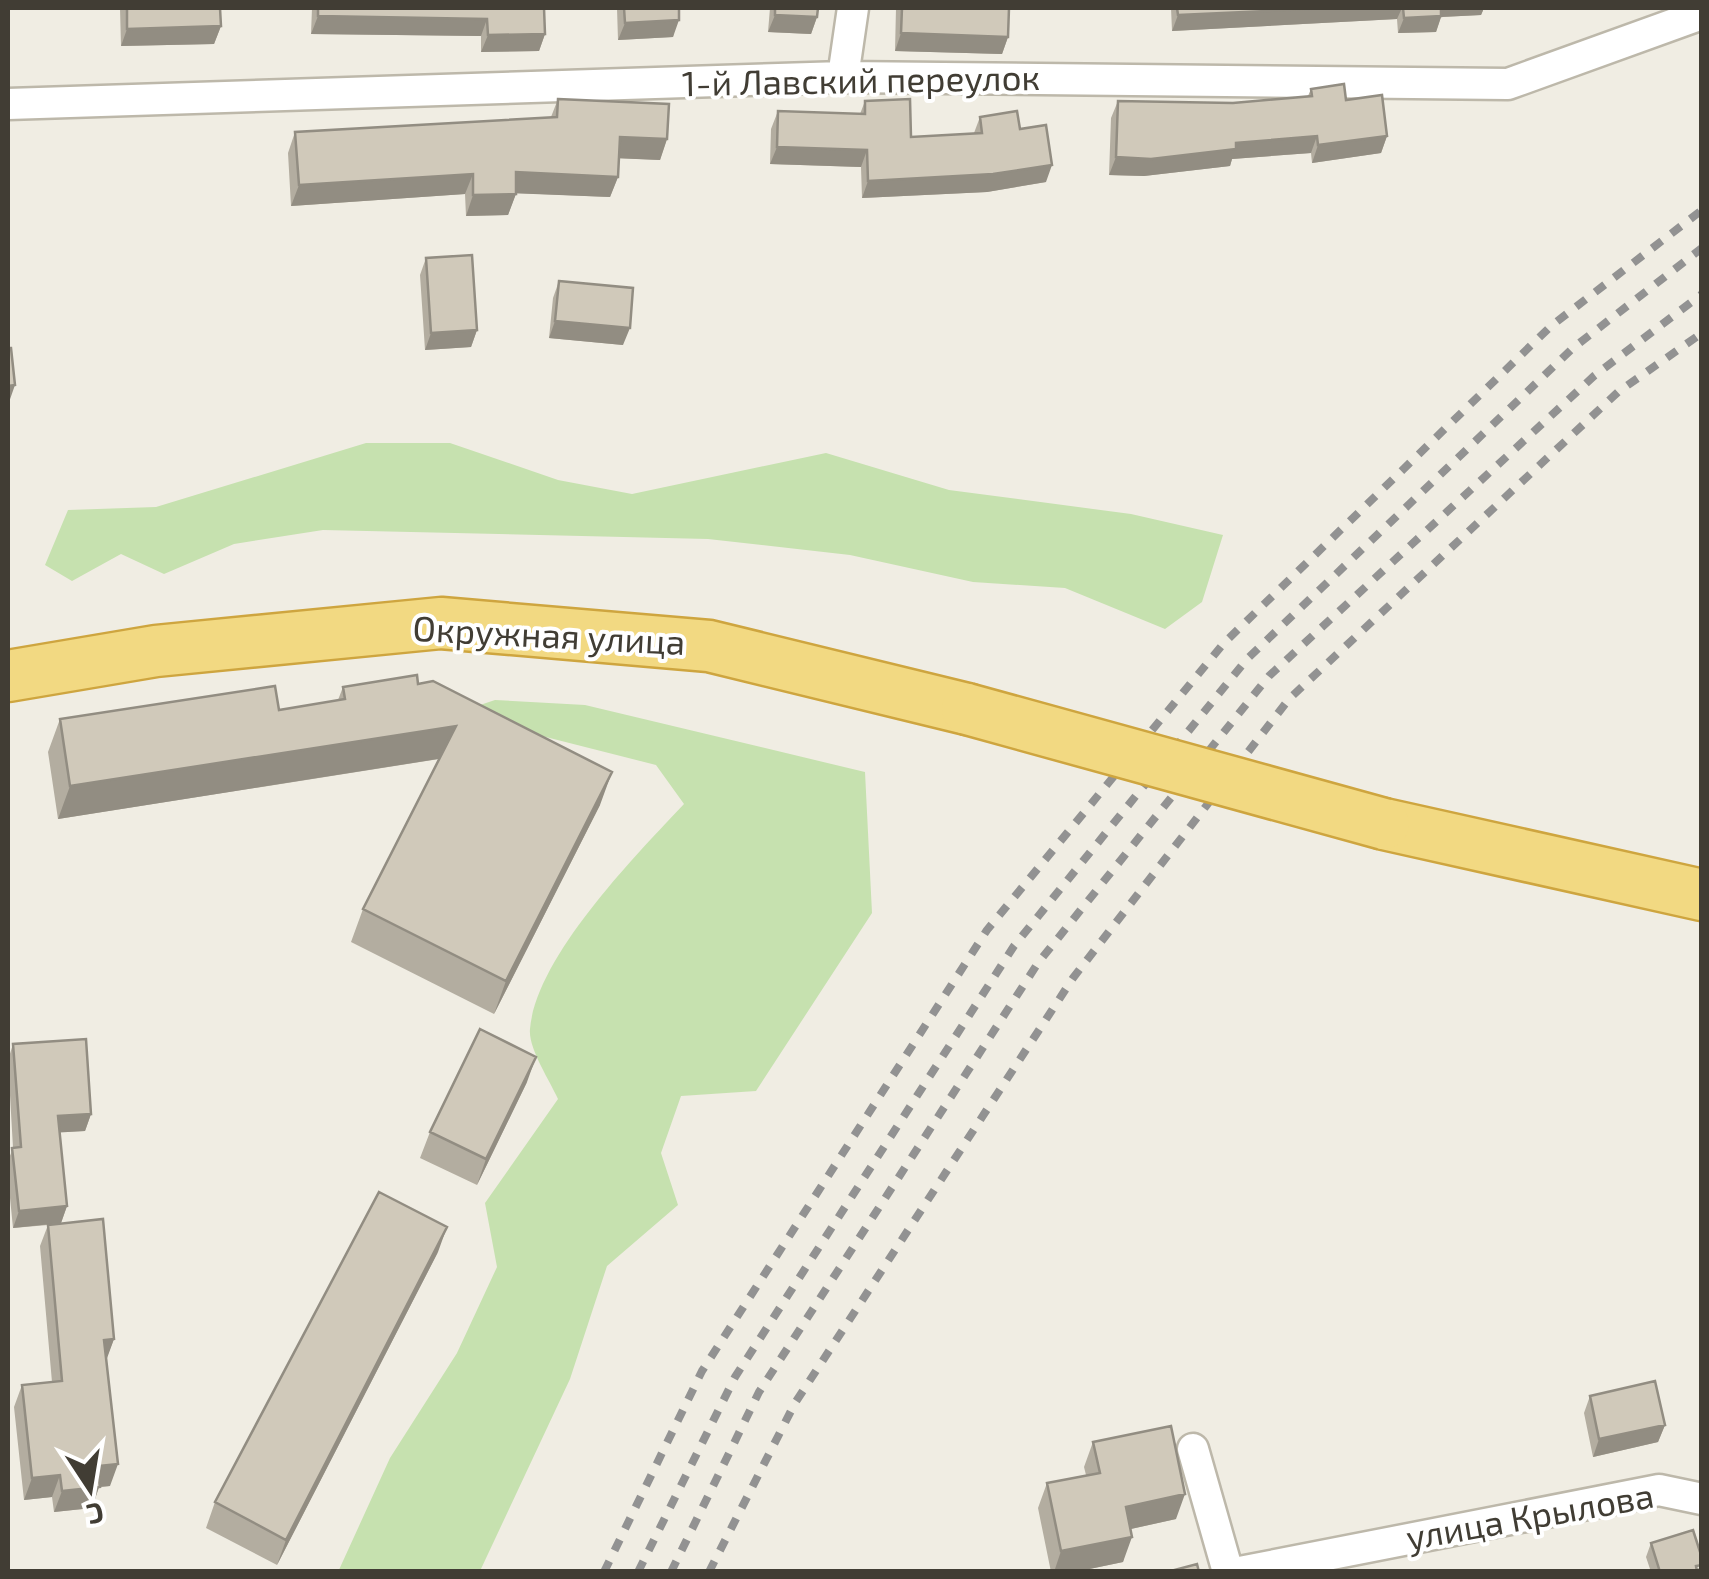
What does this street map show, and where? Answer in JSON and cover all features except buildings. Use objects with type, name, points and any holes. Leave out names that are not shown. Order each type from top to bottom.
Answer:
[{"type":"highway","name":"Окружная улица","points":[[8,676],[156,652],[441,622],[708,646],[967,709],[1384,824],[1702,896]]},
{"type":"street","points":[[843,77],[853,8]]},
{"type":"street","name":"1-й Лавский переулок","points":[[8,104],[843,77],[1508,84],[1702,14]]},
{"type":"street","points":[[1193,1449],[1228,1572]]},
{"type":"street","name":"улица Крылова","points":[[1240,1572],[1659,1490],[1702,1499]]},
{"type":"green space","points":[[366,443],[450,443],[558,480],[632,494],[826,453],[949,490],[1131,514],[1223,535],[1202,602],[1165,629],[1065,588],[973,582],[850,555],[708,539],[323,530],[234,544],[164,574],[121,554],[72,581],[45,565],[68,510],[156,507]]},
{"type":"green space","points":[[495,700],[585,705],[865,772],[872,913],[756,1091],[681,1096],[661,1153],[678,1205],[607,1266],[570,1379],[480,1571],[338,1572],[390,1458],[457,1353],[497,1267],[485,1203],[558,1099],[530,1037],[536,1001],[568,940],[591,909],[684,804],[656,765],[530,733],[441,718]]},
{"type":"railway","points":[[604,1572],[702,1371],[987,930],[1224,643],[1551,326],[1702,210]]},
{"type":"railway","points":[[638,1572],[735,1377],[1014,946],[1247,659],[1573,348],[1702,248]]},
{"type":"railway","points":[[671,1572],[759,1392],[1038,963],[1269,676],[1594,376],[1702,294]]},
{"type":"railway","points":[[709,1572],[795,1403],[1073,978],[1289,699],[1618,392],[1702,333]]}]
